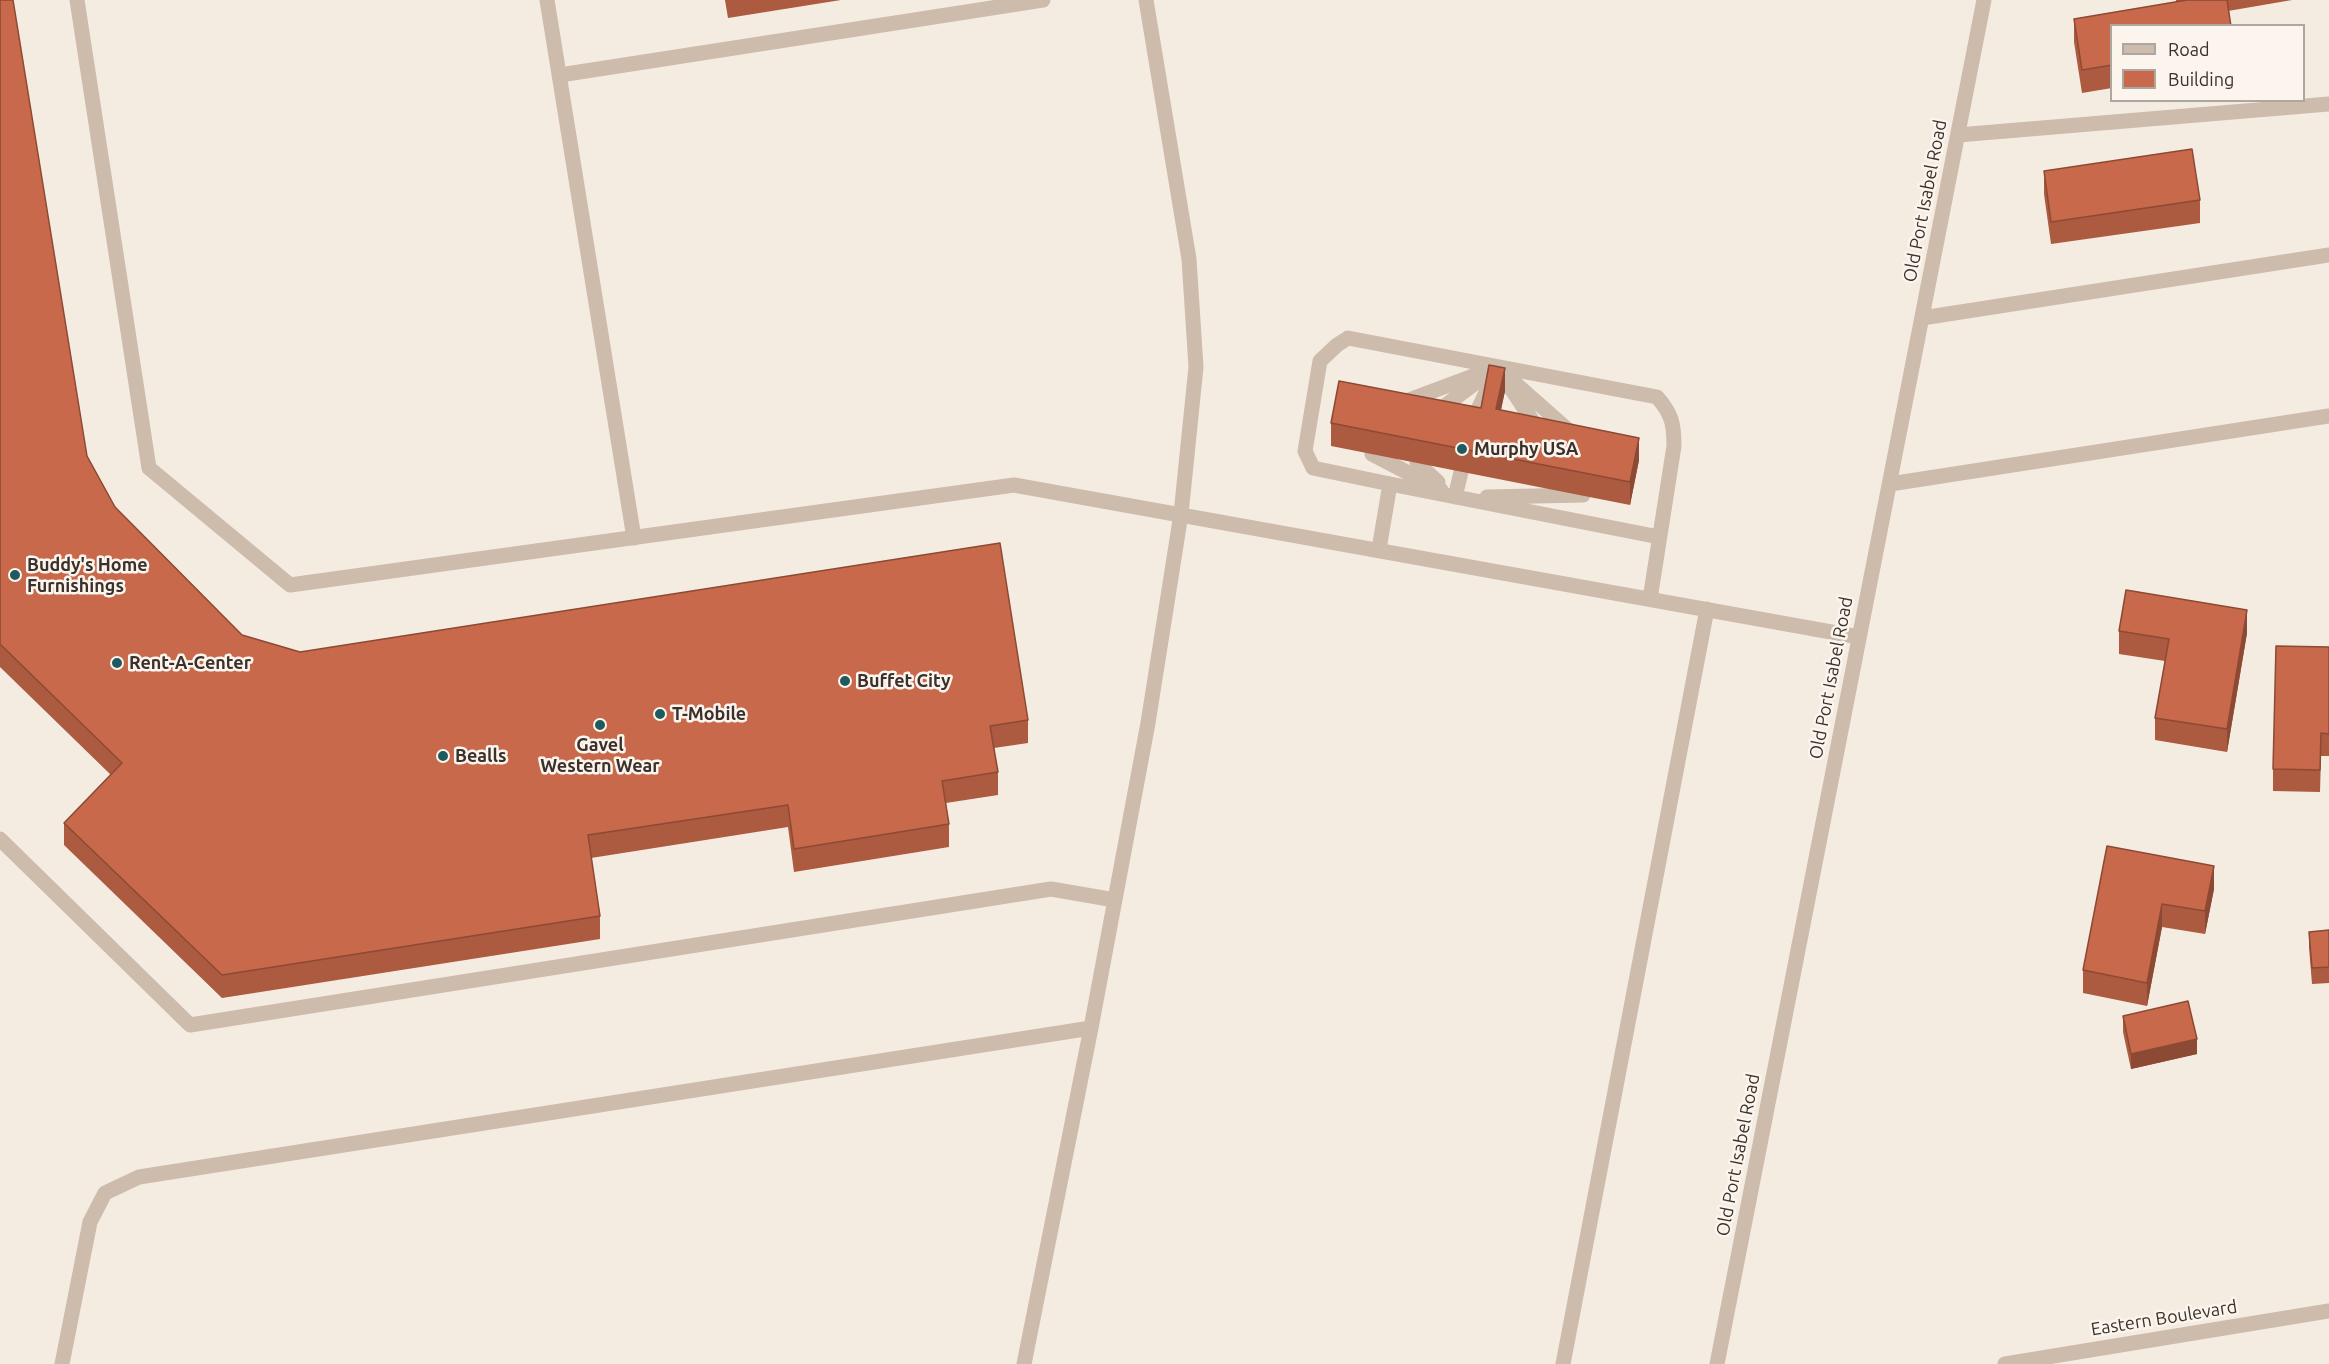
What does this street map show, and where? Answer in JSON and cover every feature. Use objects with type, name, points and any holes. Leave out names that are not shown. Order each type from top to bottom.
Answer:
[{"type":"street","points":[[77,0],[149,468],[290,585],[1014,485],[1379,549],[1859,638]]},
{"type":"street","points":[[547,0],[634,538]]},
{"type":"street","points":[[560,75],[1043,0]]},
{"type":"street","points":[[1024,1364],[1091,1028],[1148,723],[1181,514],[1196,367],[1189,259],[1146,0]]},
{"type":"street","name":"Old Port Isabel Road","points":[[1717,1364],[1984,0]]},
{"type":"street","points":[[1958,135],[2329,104]]},
{"type":"street","points":[[1922,318],[2329,255]]},
{"type":"street","points":[[1650,599],[1674,446],[1674,428],[1668,409],[1657,397],[1348,338],[1320,361],[1305,451],[1313,468],[1659,537]]},
{"type":"street","points":[[1390,407],[1497,367]]},
{"type":"street","points":[[1426,420],[1497,367]]},
{"type":"street","points":[[1470,429],[1497,367]]},
{"type":"street","points":[[1497,367],[1547,442]]},
{"type":"street","points":[[1497,367],[1584,444]]},
{"type":"street","points":[[1890,483],[2329,416]]},
{"type":"street","points":[[1372,454],[1455,497],[1583,495]]},
{"type":"street","points":[[1417,463],[1455,497],[1537,486]]},
{"type":"street","points":[[1455,497],[1461,471]]},
{"type":"street","points":[[1379,549],[1390,484]]},
{"type":"street","points":[[1563,1364],[1707,609]]},
{"type":"street","points":[[0,839],[189,1025],[1051,889],[1115,900]]},
{"type":"street","points":[[62,1364],[90,1222],[105,1193],[139,1177],[1091,1028]]},
{"type":"street","name":"Eastern Boulevard","points":[[2005,1364],[2329,1311]]},
{"type":"building","points":[[0,0],[13,0],[87,456],[115,507],[242,635],[300,652],[1000,543],[1028,720],[990,726],[998,772],[942,781],[949,824],[794,849],[788,805],[588,835],[600,916],[222,975],[64,823],[122,763],[0,644]]},
{"type":"building","points":[[2187,0],[2227,0],[2231,24],[2110,24],[2110,65],[2082,70],[2074,19]]},
{"type":"building","points":[[2192,149],[2200,200],[2051,222],[2044,171]]},
{"type":"building","points":[[1489,365],[1505,368],[1496,409],[1639,438],[1630,482],[1331,423],[1339,381],[1481,408]]},
{"type":"building","points":[[2126,590],[2247,610],[2227,729],[2155,718],[2169,639],[2119,631]]},
{"type":"building","points":[[2276,646],[2329,647],[2329,734],[2321,733],[2320,770],[2273,769]]},
{"type":"building","points":[[2107,846],[2214,866],[2205,911],[2162,904],[2147,983],[2083,970]]},
{"type":"building","points":[[2329,930],[2329,967],[2312,968],[2309,932]]},
{"type":"building","points":[[2188,1001],[2197,1039],[2131,1054],[2123,1016]]},
{"type":"place","name":"Murphy USA","points":[[1462,449]]},
{"type":"place","name":"Buddy's Home Furnishings","points":[[15,575]]},
{"type":"place","name":"Rent-A-Center","points":[[117,663]]},
{"type":"place","name":"Buffet City","points":[[845,681]]},
{"type":"place","name":"T-Mobile","points":[[660,714]]},
{"type":"place","name":"Gavel Western Wear","points":[[600,725]]},
{"type":"place","name":"Bealls","points":[[443,756]]}]
